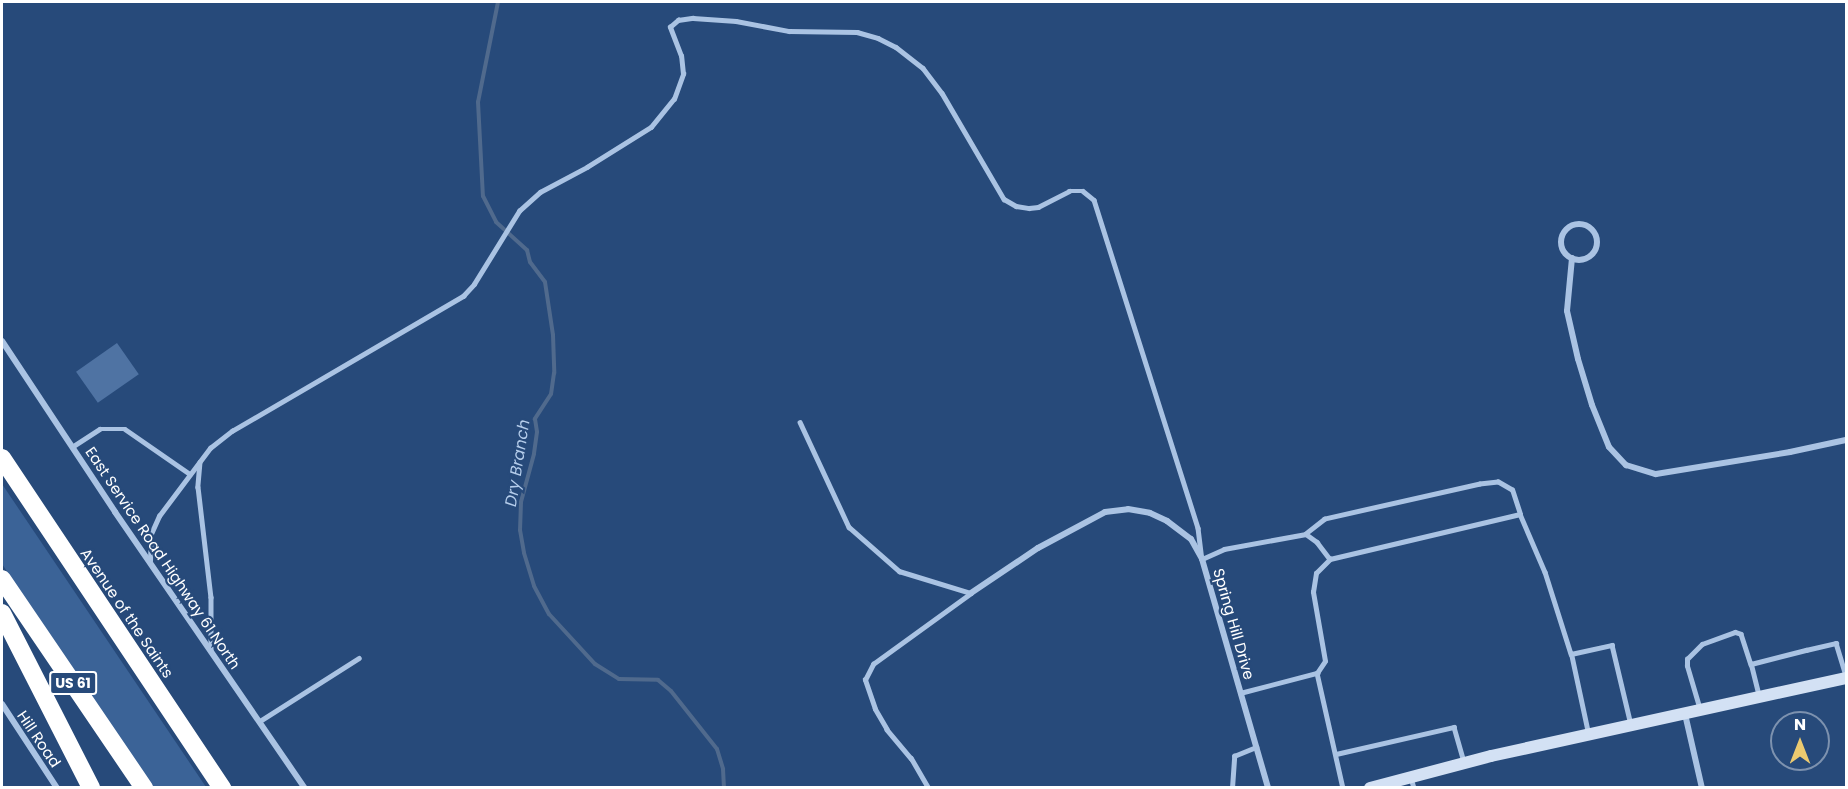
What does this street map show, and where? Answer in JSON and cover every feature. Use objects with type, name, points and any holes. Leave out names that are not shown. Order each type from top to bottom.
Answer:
[{"type":"highway","name":"Avenue of the Saints","points":[[2,458],[222,788]]},
{"type":"highway","name":"US 61","points":[[2,579],[144,788]]},
{"type":"highway","points":[[2,613],[91,788]]},
{"type":"main road","points":[[1370,788],[1412,782],[1464,763],[1759,699],[1846,677]]},
{"type":"street","points":[[1572,226],[1588,227],[1596,241],[1594,252],[1584,259],[1572,258],[1567,255],[1561,245],[1563,233],[1572,226]]},
{"type":"street","points":[[1572,258],[1567,311],[1578,358],[1592,405],[1609,447],[1626,465],[1656,474],[1846,440]]},
{"type":"street","name":"East Service Road Highway 61 North","points":[[2,341],[305,788]]},
{"type":"street","name":"Spring Hill Drive","points":[[970,592],[1038,548],[1105,512],[1128,508],[1150,513],[1167,521],[1191,539],[1202,559],[1268,788]]},
{"type":"street","name":"Hill Road","points":[[2,704],[57,788]]},
{"type":"street","points":[[1685,714],[1702,788]]},
{"type":"lane","points":[[150,561],[152,534],[159,516],[210,448],[232,431],[463,296],[474,284],[519,211],[540,192],[587,167],[651,127],[674,99],[682,74],[681,56],[670,27],[678,21],[716,19],[789,30],[858,32],[896,47],[923,68],[942,93],[1004,199],[1016,206],[1029,208],[1038,207],[1069,191],[1083,191],[1094,200],[1198,528],[1202,559],[1224,549],[1306,534],[1325,519],[1480,484],[1498,482],[1512,490],[1545,572],[1571,654],[1589,736]]},
{"type":"lane","points":[[800,422],[849,527],[899,571],[970,592]]},
{"type":"lane","points":[[72,447],[100,429],[125,429],[190,474]]},
{"type":"lane","points":[[201,461],[198,487],[211,597],[212,651]]},
{"type":"lane","points":[[1240,693],[1317,673],[1325,661],[1313,592],[1316,573],[1330,559],[1520,514]]},
{"type":"lane","points":[[1306,534],[1317,542],[1330,559]]},
{"type":"lane","points":[[928,788],[911,759],[881,720],[865,680],[873,664],[970,592]]},
{"type":"lane","points":[[1700,712],[1687,666],[1692,653],[1712,638],[1735,632],[1744,639],[1759,699]]},
{"type":"lane","points":[[1751,664],[1836,643],[1846,677]]},
{"type":"lane","points":[[1571,654],[1612,645],[1631,726]]},
{"type":"lane","points":[[260,721],[359,658]]},
{"type":"lane","points":[[1317,673],[1343,788]]},
{"type":"lane","points":[[1336,754],[1454,727],[1464,763]]},
{"type":"lane","points":[[1232,788],[1234,756],[1256,747]]},
{"type":"shaded area","points":[[2,484],[206,787],[153,787],[2,564]]},
{"type":"building","points":[[117,343],[139,374],[98,403],[76,372]]},
{"type":"waterway","name":"Dry Branch","points":[[498,2],[478,102],[483,196],[496,222],[527,250],[530,262],[545,282],[553,335],[554,373],[551,394],[535,419],[537,432],[534,454],[521,502],[520,530],[524,553],[534,586],[549,614],[595,664],[619,679],[658,680],[671,691],[717,749],[723,769],[724,788]]}]
